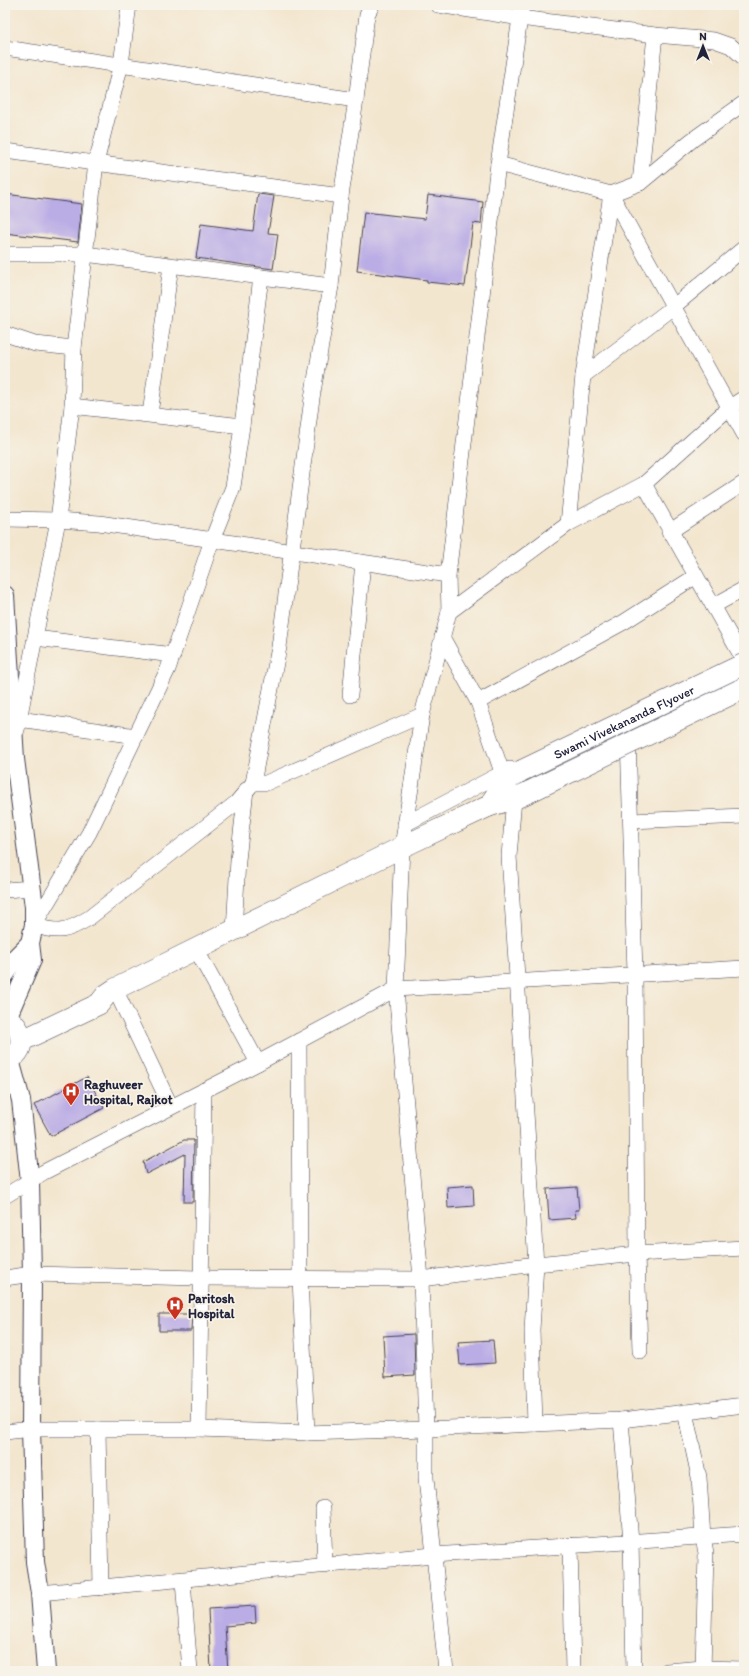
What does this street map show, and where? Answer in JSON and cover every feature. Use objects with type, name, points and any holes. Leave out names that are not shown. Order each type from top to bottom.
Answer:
[{"type":"main road","name":"Swami Vivekananda Flyover","points":[[509,775],[743,658]]},
{"type":"main road","name":"Swami Vivekananda Flyover","points":[[13,1027],[99,1004],[110,992],[402,847],[489,806],[523,795],[744,688]]},
{"type":"main road","points":[[489,806],[509,775]]},
{"type":"main road","points":[[7,1060],[18,1052],[13,1027]]},
{"type":"street","points":[[12,755],[58,520],[72,406],[74,348],[96,163],[121,64],[129,5]]},
{"type":"street","points":[[234,931],[238,860],[250,787],[279,646],[312,398],[331,286],[341,196],[367,15],[372,5]]},
{"type":"street","points":[[438,5],[521,11],[655,35],[714,40],[732,46],[744,58]]},
{"type":"street","points":[[446,1671],[426,1478],[426,1429],[421,1279],[396,989],[402,847],[422,715],[449,612],[448,575],[498,164],[521,11]]},
{"type":"street","points":[[640,183],[655,35]]},
{"type":"street","points":[[5,48],[356,100]]},
{"type":"street","points":[[498,164],[611,194],[640,183],[692,140],[744,103]]},
{"type":"street","points":[[5,151],[341,196]]},
{"type":"street","points":[[611,194],[744,434]]},
{"type":"street","points":[[568,524],[582,376],[611,194]]},
{"type":"street","points":[[582,376],[673,307],[744,248]]},
{"type":"street","points":[[5,254],[85,254],[331,286]]},
{"type":"street","points":[[150,414],[171,266]]},
{"type":"street","points":[[34,925],[89,833],[168,668],[212,540],[233,487],[261,277]]},
{"type":"street","points":[[5,334],[35,344],[74,348]]},
{"type":"street","points":[[449,612],[568,524],[644,484],[730,407],[744,398]]},
{"type":"street","points":[[72,406],[242,426]]},
{"type":"street","points":[[670,531],[744,483]]},
{"type":"street","points":[[405,824],[509,775],[627,711],[743,658],[644,484]]},
{"type":"street","points":[[5,519],[58,520],[99,523],[448,575]]},
{"type":"street","points":[[350,695],[363,563]]},
{"type":"street","points":[[478,702],[624,622],[696,576]]},
{"type":"street","points":[[713,606],[744,589]]},
{"type":"street","points":[[5,595],[12,755],[34,907],[34,925],[30,943],[32,960],[13,1027]]},
{"type":"street","points":[[442,637],[478,702],[509,775],[523,795],[509,856],[536,1264],[532,1330],[535,1424]]},
{"type":"street","points":[[35,638],[173,655]]},
{"type":"street","points":[[627,711],[631,821],[637,1254],[640,1350]]},
{"type":"street","points":[[34,925],[48,930],[61,931],[75,927],[90,918],[236,803],[250,787],[266,783],[422,715]]},
{"type":"street","points":[[19,719],[136,736]]},
{"type":"street","points":[[631,821],[744,816]]},
{"type":"street","points":[[5,890],[32,888]]},
{"type":"street","points":[[5,975],[17,956],[30,943]]},
{"type":"street","points":[[196,949],[258,1063]]},
{"type":"street","points":[[5,1196],[44,1172],[258,1063],[396,989],[744,968]]},
{"type":"street","points":[[110,992],[171,1107]]},
{"type":"street","points":[[299,1041],[300,1278],[307,1433]]},
{"type":"street","points":[[7,1060],[21,1100],[30,1182],[32,1274],[31,1429],[35,1562],[40,1593],[46,1671]]},
{"type":"street","points":[[199,1429],[200,1278],[204,1090]]},
{"type":"street","points":[[5,1278],[32,1274],[200,1278],[421,1279],[536,1264],[637,1254],[744,1248]]},
{"type":"street","points":[[5,1432],[31,1429],[199,1429],[307,1433],[426,1429],[621,1420],[744,1405]]},
{"type":"street","points":[[685,1412],[699,1477],[703,1537],[706,1553],[703,1670]]},
{"type":"street","points":[[621,1420],[631,1541],[634,1671]]},
{"type":"street","points":[[98,1429],[101,1588]]},
{"type":"street","points":[[323,1508],[325,1566]]},
{"type":"street","points":[[40,1593],[183,1581],[433,1555],[744,1534]]},
{"type":"street","points":[[570,1545],[573,1671]]},
{"type":"street","points":[[183,1581],[190,1671]]},
{"type":"street","points":[[667,1671],[744,1669]]},
{"type":"building","points":[[5,194],[82,204],[78,242],[5,233]]},
{"type":"building","points":[[258,194],[274,196],[268,233],[278,234],[273,269],[196,258],[201,224],[253,231]]},
{"type":"building","points":[[428,195],[483,202],[481,224],[473,223],[465,286],[427,282],[427,280],[357,271],[364,212],[425,219]]},
{"type":"building","points":[[87,1077],[104,1108],[51,1136],[34,1105]]},
{"type":"building","points":[[184,1140],[194,1140],[193,1202],[184,1202],[185,1154],[146,1174],[143,1162]]},
{"type":"building","points":[[473,1185],[474,1206],[448,1208],[447,1187]]},
{"type":"building","points":[[577,1187],[579,1210],[575,1210],[576,1218],[549,1220],[547,1189]]},
{"type":"building","points":[[159,1314],[192,1314],[191,1331],[159,1331]]},
{"type":"building","points":[[414,1334],[415,1375],[385,1377],[383,1336]]},
{"type":"building","points":[[493,1340],[495,1363],[460,1365],[458,1342]]},
{"type":"building","points":[[255,1606],[256,1623],[225,1626],[228,1671],[211,1671],[208,1609]]},
{"type":"place","name":"Raghuveer Hospital, Rajkot","points":[[71,1106]]},
{"type":"place","name":"Paritosh Hospital","points":[[175,1320]]}]
